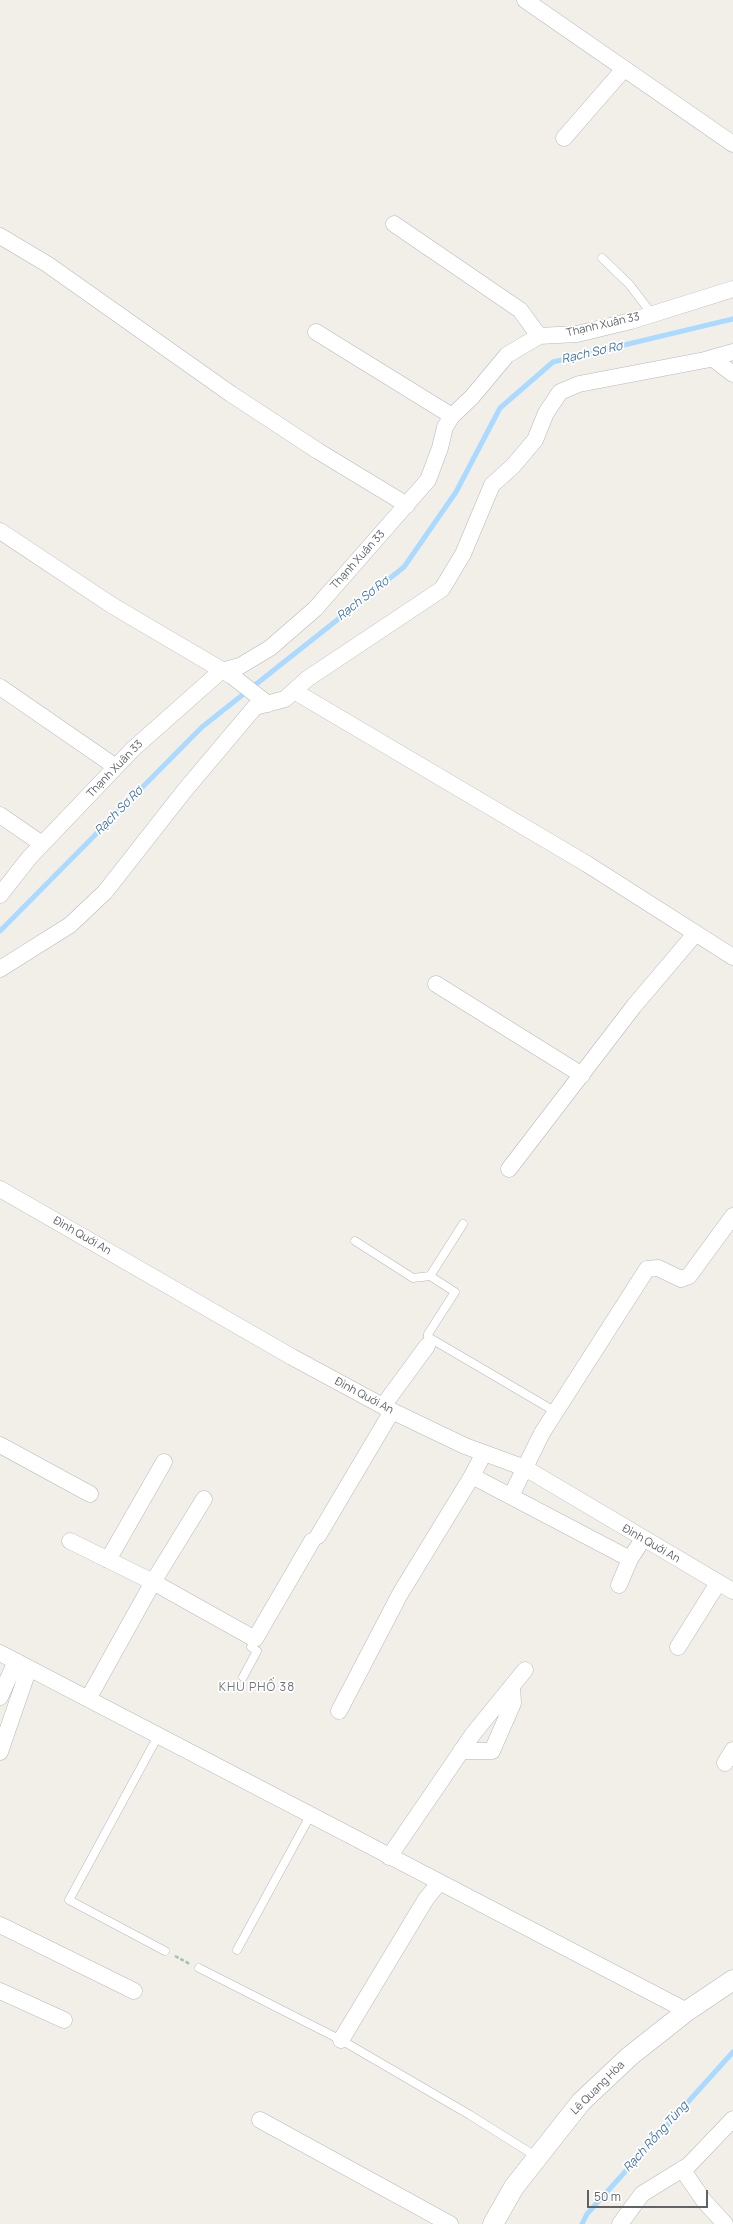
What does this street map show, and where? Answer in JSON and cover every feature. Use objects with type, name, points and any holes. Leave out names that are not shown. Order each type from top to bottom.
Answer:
[{"type":"street","points":[[526,0],[733,144]]},
{"type":"street","points":[[564,138],[624,69]]},
{"type":"street","points":[[394,224],[520,310],[539,336]]},
{"type":"street","points":[[0,236],[47,264],[232,394],[318,451],[407,505]]},
{"type":"street","name":"Thạnh Xuân 33","points":[[1,890],[42,844],[133,749],[226,674],[270,648],[315,609],[428,480],[440,448],[445,427],[452,416],[472,397],[507,355],[539,336],[577,334],[652,314],[733,289]]},
{"type":"street","points":[[316,332],[452,416]]},
{"type":"street","points":[[0,969],[70,925],[105,892],[185,790],[255,707],[264,700],[285,699],[307,680],[442,589],[463,554],[492,485],[513,466],[535,440],[546,413],[560,392],[579,384],[712,358],[733,352]]},
{"type":"street","points":[[712,358],[733,374]]},
{"type":"street","points":[[0,531],[113,606],[226,674],[264,700]]},
{"type":"street","points":[[0,687],[116,767]]},
{"type":"street","points":[[294,691],[580,860],[733,957]]},
{"type":"street","points":[[0,815],[42,844]]},
{"type":"street","points":[[509,1169],[634,1006],[696,934]]},
{"type":"street","points":[[436,984],[582,1075]]},
{"type":"street","name":"Đình Quới An","points":[[0,1189],[292,1357],[388,1408],[484,1453],[525,1468],[733,1592]]},
{"type":"street","points":[[511,1496],[556,1412],[647,1269],[658,1268],[681,1279],[689,1276],[733,1216]]},
{"type":"street","points":[[70,1541],[153,1582],[256,1639],[315,1539],[388,1408],[427,1346]]},
{"type":"street","points":[[0,1445],[90,1494]]},
{"type":"street","points":[[339,1711],[400,1594],[472,1476],[484,1453]]},
{"type":"street","points":[[108,1560],[164,1462]]},
{"type":"street","points":[[472,1476],[630,1559]]},
{"type":"street","points":[[88,1699],[153,1582],[204,1499]]},
{"type":"street","points":[[619,1585],[630,1559],[643,1539]]},
{"type":"street","points":[[678,1647],[718,1583]]},
{"type":"street","points":[[0,1653],[310,1816],[687,2011]]},
{"type":"street","points":[[0,1697],[23,1665]]},
{"type":"street","points":[[0,1752],[23,1665]]},
{"type":"street","points":[[389,1857],[461,1751],[524,1670]]},
{"type":"street","points":[[461,1751],[492,1751],[514,1703],[512,1686]]},
{"type":"street","points":[[341,2040],[426,1899],[439,1883]]},
{"type":"street","points":[[0,1925],[134,1991]]},
{"type":"street","name":"Lê Quang Hòa","points":[[493,2224],[514,2187],[581,2102],[630,2056],[687,2011],[733,1980]]},
{"type":"street","points":[[0,1991],[64,2020]]},
{"type":"street","points":[[624,2223],[642,2194],[689,2165],[733,2119]]},
{"type":"street","points":[[260,2120],[450,2224]]},
{"type":"street","points":[[682,2169],[704,2201],[725,2224]]},
{"type":"lane","points":[[602,258],[629,284],[652,314]]},
{"type":"lane","points":[[430,1276],[463,1224]]},
{"type":"lane","points":[[355,1241],[414,1278],[430,1276],[455,1292],[428,1334],[430,1338],[556,1412]]},
{"type":"lane","points":[[242,1677],[257,1651],[251,1647],[256,1639]]},
{"type":"lane","points":[[158,1736],[69,1900],[165,1951]]},
{"type":"lane","points":[[237,1950],[310,1816]]},
{"type":"lane","points":[[199,1968],[341,2040],[470,2115],[537,2158]]},
{"type":"path","points":[[165,1951],[199,1968]]},
{"type":"waterway","name":"Rạch Sơ Rơ","points":[[0,931],[202,727],[404,567],[456,492],[500,408],[553,362],[733,319]]},
{"type":"waterway","name":"Rạch Rỗng Tùng","points":[[582,2224],[587,2214],[733,2052]]},
{"type":"district","name":"KHU PHỐ 38","points":[[257,1688]]}]
